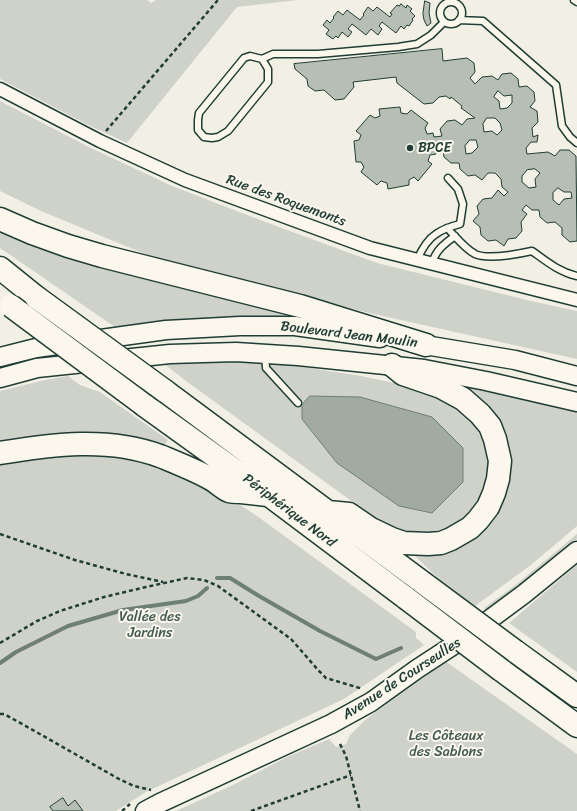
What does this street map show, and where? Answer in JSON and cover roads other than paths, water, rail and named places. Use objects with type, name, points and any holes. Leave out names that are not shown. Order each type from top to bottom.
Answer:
[{"type":"highway","points":[[0,219],[32,233],[95,254],[300,306],[426,345]]},
{"type":"highway","name":"Périphérique Nord","points":[[0,268],[36,297],[577,696]]},
{"type":"highway","name":"Périphérique Nord","points":[[6,302],[144,405],[269,495],[577,726]]},
{"type":"highway","points":[[328,512],[349,514],[371,529],[392,539],[404,542],[428,544],[441,543],[470,528],[488,507],[498,479],[500,461],[495,439],[490,426],[480,414],[463,399],[441,387],[403,374],[392,366]]},
{"type":"highway","points":[[0,453],[41,446],[102,444],[122,446],[160,456],[187,467],[212,479],[230,491],[269,495]]},
{"type":"main road","name":"Boulevard Jean Moulin","points":[[0,357],[36,348],[166,330],[240,326],[295,326],[426,345],[515,360],[577,376]]},
{"type":"main road","name":"Boulevard Jean Moulin","points":[[0,378],[38,368],[170,354],[236,352],[298,356],[424,369],[486,381],[577,402]]},
{"type":"main road","name":"Avenue de Courseulles","points":[[145,811],[331,724],[371,702],[417,669],[466,637],[524,594],[577,551]]},
{"type":"street","name":"Rue des Roquemonts","points":[[0,89],[100,142],[185,180],[370,248],[577,300]]},
{"type":"lane","points":[[449,1],[457,3],[462,9],[462,17],[460,20],[454,24],[444,22],[439,12],[442,5],[449,1]]},
{"type":"lane","points":[[460,20],[483,22],[556,85],[562,126],[570,137],[577,143]]},
{"type":"lane","points":[[262,59],[268,69],[268,82],[228,131],[218,137],[204,137],[198,130],[199,113],[244,58],[250,56],[262,59],[273,54],[318,54],[398,48],[417,44],[431,35],[444,22]]},
{"type":"lane","points":[[417,260],[426,244],[436,234],[460,224],[463,204],[458,189],[448,178]]},
{"type":"lane","points":[[448,228],[463,244],[476,254],[487,257],[532,251],[552,265],[567,273],[577,276]]},
{"type":"lane","points":[[432,263],[440,248],[455,236]]},
{"type":"lane","points":[[265,354],[266,368],[298,403]]},
{"type":"waterway","points":[[217,578],[230,578],[320,631],[376,659],[401,648]]},
{"type":"waterway","points":[[0,663],[16,652],[68,626],[123,610],[186,601],[198,596],[207,588]]},
{"type":"place","name":"BPCE","points":[[410,148]]},
{"type":"park label","name":"Vallée des Jardins","points":[[150,626]]},
{"type":"park label","name":"Les Côteaux des Sablons","points":[[446,744]]}]
